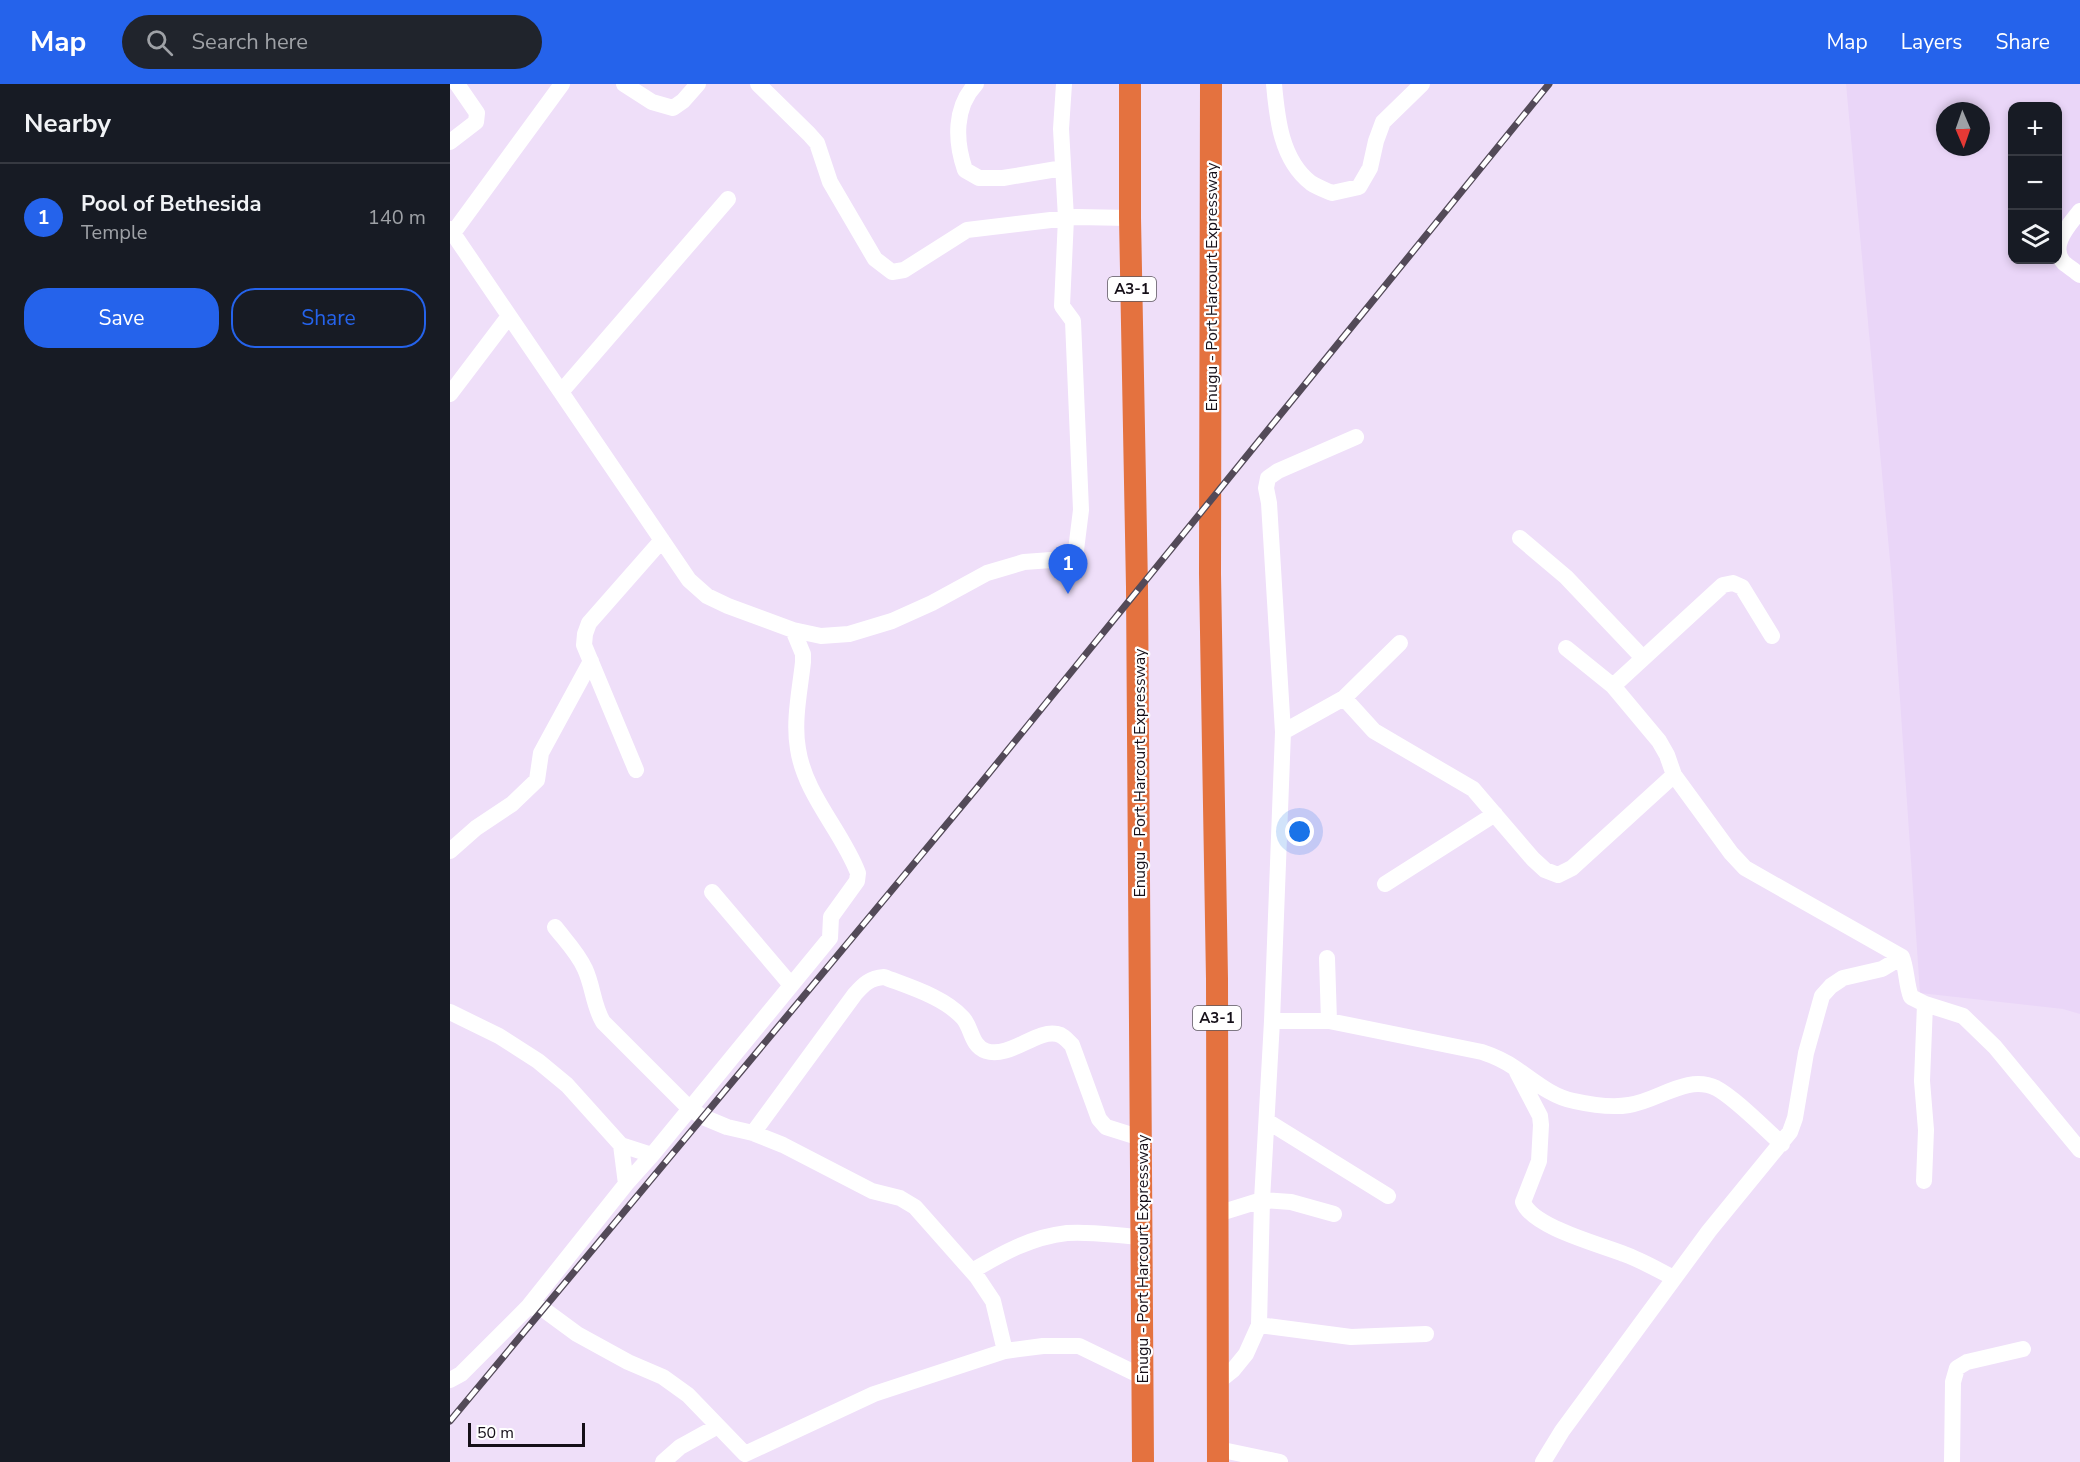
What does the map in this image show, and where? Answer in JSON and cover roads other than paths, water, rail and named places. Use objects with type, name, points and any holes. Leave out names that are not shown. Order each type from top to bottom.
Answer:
[{"type":"highway","name":"Enugu - Port Harcourt Expressway","points":[[1130,84],[1138,665],[1143,1462]]},
{"type":"highway","name":"Enugu - Port Harcourt Expressway","points":[[1211,84],[1210,574],[1217,979],[1218,1455]]},
{"type":"street","points":[[450,142],[476,122],[477,117],[477,113],[457,84]]},
{"type":"street","points":[[562,84],[451,231],[689,580],[706,596],[728,606],[793,630],[821,636],[849,634],[932,603],[987,573],[1024,562],[1065,559],[1076,550],[1081,510],[1072,321],[1062,306],[1066,218],[1061,129],[1064,84]]},
{"type":"street","points":[[624,84],[652,102],[673,108],[683,101],[698,84]]},
{"type":"street","points":[[758,84],[817,143],[830,182],[846,211],[875,259],[892,272],[904,270],[966,230],[1066,218],[1131,218]]},
{"type":"street","points":[[976,84],[970,90],[959,116],[958,144],[965,170],[979,178],[1003,178],[1063,168]]},
{"type":"street","points":[[1274,84],[1277,117],[1286,150],[1311,183],[1332,193],[1359,187],[1370,168],[1383,122],[1422,84]]},
{"type":"street","points":[[561,392],[728,199]]},
{"type":"street","points":[[2080,211],[2062,234],[2058,246],[2062,261],[2080,275]]},
{"type":"street","points":[[450,394],[509,315]]},
{"type":"street","points":[[1218,1382],[1233,1370],[1246,1354],[1259,1324],[1262,1200],[1272,1021],[1283,732],[1269,503],[1266,488],[1268,478],[1278,471],[1356,437]]},
{"type":"street","points":[[1520,538],[1566,577],[1643,658]]},
{"type":"street","points":[[636,770],[584,645],[585,633],[589,623],[662,540]]},
{"type":"street","points":[[1612,686],[1723,585],[1733,583],[1742,587],[1772,636]]},
{"type":"street","points":[[450,1380],[461,1374],[528,1307],[626,1184],[830,938],[831,917],[856,881],[858,873],[800,762],[796,733],[803,654],[793,630]]},
{"type":"street","points":[[1283,732],[1344,698],[1400,643]]},
{"type":"street","points":[[1566,648],[1612,686],[1659,741],[1674,775],[1731,853],[1745,868],[1902,957],[1911,998],[1963,1016],[1995,1047],[2080,1150]]},
{"type":"street","points":[[450,851],[476,828],[512,804],[537,780],[541,753],[591,661]]},
{"type":"street","points":[[1344,698],[1374,731],[1473,789],[1533,859],[1545,870],[1558,875],[1572,868],[1674,775]]},
{"type":"street","points":[[1385,884],[1496,814]]},
{"type":"street","points":[[712,892],[791,985]]},
{"type":"street","points":[[555,927],[581,960],[596,1009],[603,1022],[690,1109],[727,1127],[753,1133],[783,1145],[872,1191],[900,1198],[915,1207],[972,1271],[993,1301],[1005,1351]]},
{"type":"street","points":[[1543,1462],[1562,1431],[1674,1278],[1749,1180],[1790,1132],[1795,1118],[1806,1053],[1822,996],[1843,978],[1882,969],[1902,957]]},
{"type":"street","points":[[1327,958],[1329,1021]]},
{"type":"street","points":[[753,1133],[855,994],[866,982],[884,977],[942,1002],[964,1019],[974,1041],[980,1049],[988,1052],[999,1053],[1055,1033],[1064,1037],[1072,1045],[1099,1119],[1106,1127],[1141,1138]]},
{"type":"street","points":[[1924,1181],[1926,1130],[1922,1081],[1925,1004]]},
{"type":"street","points":[[450,1012],[499,1036],[538,1061],[567,1085],[621,1145],[652,1155]]},
{"type":"street","points":[[1272,1021],[1329,1021],[1482,1052],[1500,1059],[1547,1090],[1571,1101],[1601,1106],[1628,1106],[1688,1085],[1701,1084],[1715,1088],[1726,1095],[1782,1144]]},
{"type":"street","points":[[1515,1068],[1540,1116],[1541,1125],[1539,1161],[1523,1202],[1526,1210],[1533,1216],[1575,1236],[1626,1254],[1674,1278]]},
{"type":"street","points":[[1267,1121],[1388,1196]]},
{"type":"street","points":[[621,1145],[626,1184]]},
{"type":"street","points":[[1218,1214],[1262,1200],[1291,1202],[1334,1214]]},
{"type":"street","points":[[972,1271],[1010,1249],[1035,1239],[1068,1233],[1142,1238]]},
{"type":"street","points":[[528,1307],[543,1309],[577,1334],[628,1362],[663,1377],[688,1395],[748,1458],[874,1394],[1005,1351],[1043,1346],[1079,1346],[1143,1377]]},
{"type":"street","points":[[1259,1324],[1351,1337],[1426,1334]]},
{"type":"street","points":[[1952,1462],[1953,1382],[1957,1368],[1967,1362],[2023,1349]]},
{"type":"street","points":[[663,1462],[680,1447],[718,1426]]},
{"type":"street","points":[[1218,1455],[1280,1462]]},
{"type":"railway","points":[[450,1421],[981,783],[1549,84]]},
{"type":"place","name":"Pool of Bethesida","points":[[1068,594]]}]
